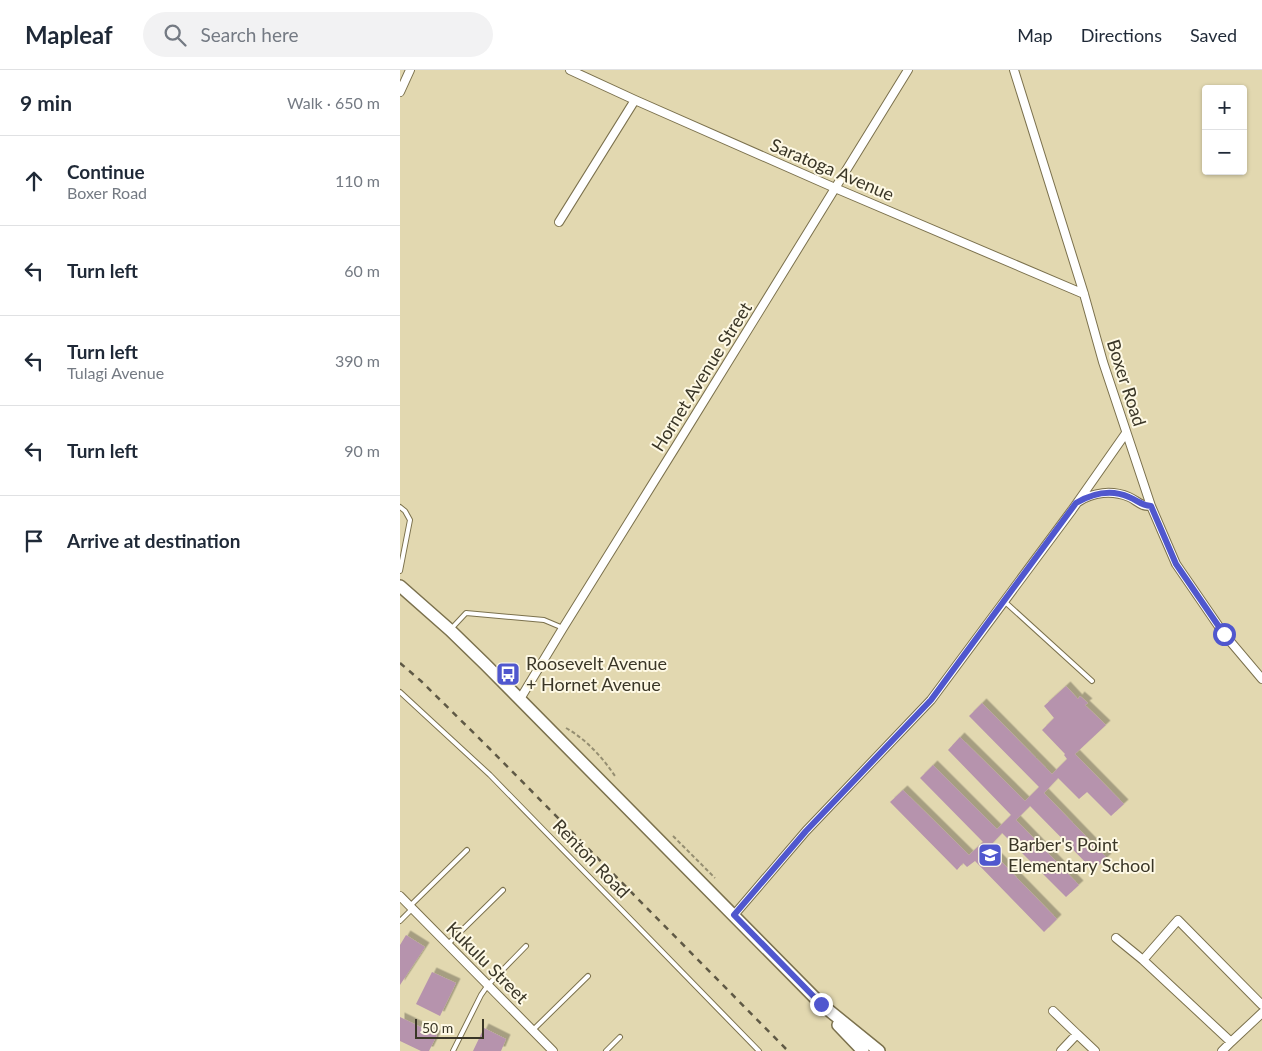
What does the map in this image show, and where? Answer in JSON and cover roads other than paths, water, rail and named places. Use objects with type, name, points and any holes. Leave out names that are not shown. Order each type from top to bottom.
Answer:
[{"type":"main road","points":[[400,586],[450,630],[520,699],[821,1004],[841,1029],[863,1051]]},
{"type":"main road","points":[[821,1004],[879,1051]]},
{"type":"street","points":[[400,92],[402,80],[410,70]]},
{"type":"street","name":"Saratoga Avenue","points":[[570,70],[835,188],[1084,294]]},
{"type":"street","name":"Hornet Avenue Street","points":[[520,699],[562,628],[908,70]]},
{"type":"street","name":"Boxer Road","points":[[1014,70],[1084,294],[1103,362],[1151,506],[1176,564],[1224,634],[1262,679]]},
{"type":"street","points":[[559,222],[635,100]]},
{"type":"street","points":[[734,915],[806,831],[931,700],[1126,433]]},
{"type":"street","points":[[1076,503],[1098,494],[1114,493],[1129,497],[1143,505],[1151,506]]},
{"type":"street","name":"Kukulu Street","points":[[400,896],[553,1051]]},
{"type":"street","points":[[1143,960],[1178,920],[1262,1006]]},
{"type":"street","points":[[1116,938],[1143,960],[1231,1042]]},
{"type":"street","points":[[1053,1012],[1096,1051]]},
{"type":"street","points":[[1222,1051],[1262,1013]]},
{"type":"street","points":[[1061,1051],[1077,1034]]},
{"type":"lane","points":[[400,507],[405,511],[410,520],[402,548],[400,570]]},
{"type":"lane","points":[[1004,601],[1092,681]]},
{"type":"lane","points":[[450,630],[466,613],[544,620],[562,628]]},
{"type":"lane","name":"Renton Road","points":[[400,692],[490,775],[759,1051]]},
{"type":"lane","points":[[400,921],[467,850]]},
{"type":"lane","points":[[448,944],[503,890]]},
{"type":"lane","points":[[453,1051],[481,995],[488,985],[526,946]]},
{"type":"lane","points":[[533,1030],[588,976]]},
{"type":"lane","points":[[606,1051],[620,1037]]},
{"type":"railway","points":[[400,663],[490,749],[788,1051]]},
{"type":"place","name":"Roosevelt Avenue + Hornet Avenue","points":[[508,674]]},
{"type":"place","name":"Barber's Point Elementary School","points":[[990,855]]}]
